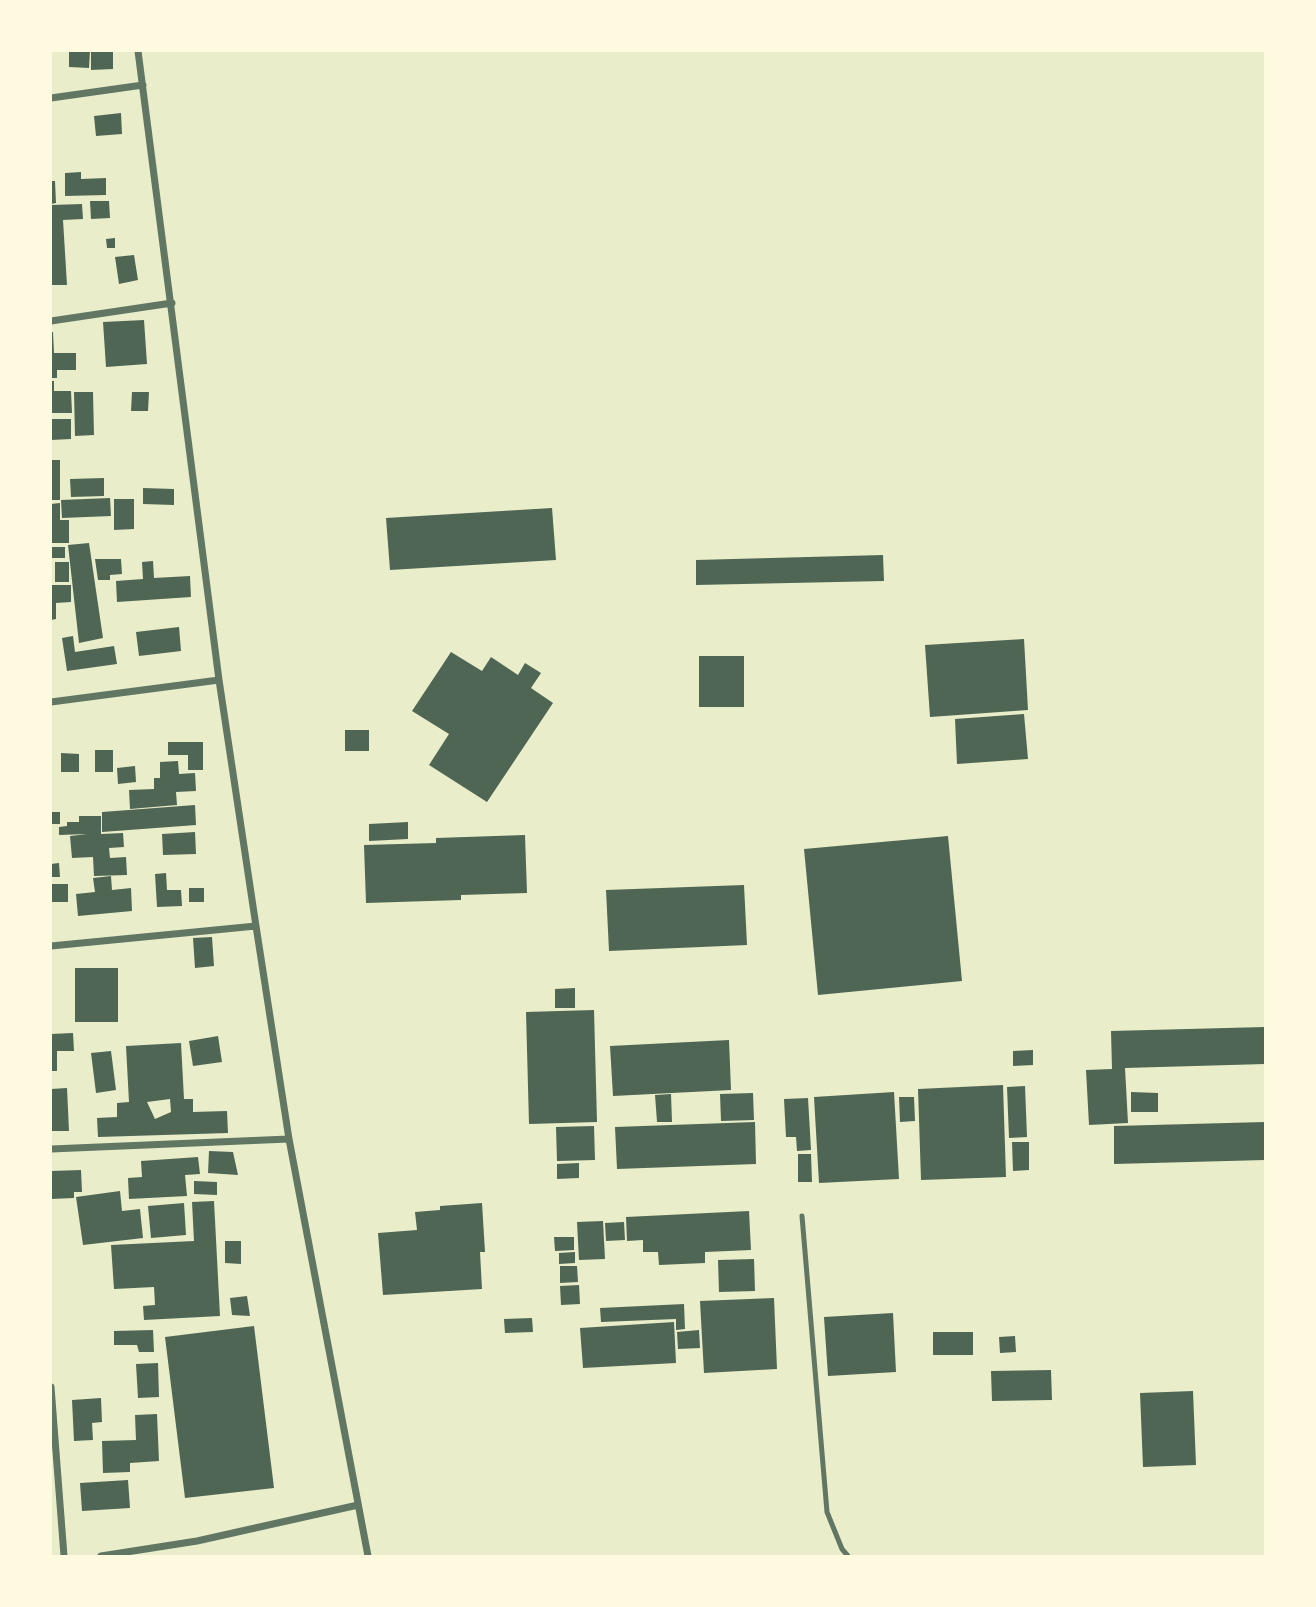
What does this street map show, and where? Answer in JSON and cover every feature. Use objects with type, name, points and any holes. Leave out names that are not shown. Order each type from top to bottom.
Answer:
[{"type":"street","points":[[138,51],[219,680],[256,926],[289,1139],[368,1556]]},
{"type":"street","points":[[51,98],[142,85]]},
{"type":"street","points":[[51,321],[172,303]]},
{"type":"street","points":[[51,702],[219,680]]},
{"type":"street","points":[[51,946],[256,926]]},
{"type":"street","points":[[51,1149],[289,1139]]},
{"type":"street","points":[[51,1387],[64,1556]]},
{"type":"street","points":[[101,1556],[197,1541],[358,1504]]},
{"type":"lane","points":[[802,1216],[827,1512],[842,1549],[848,1556]]},
{"type":"building","points":[[69,51],[90,51],[89,68],[69,67]]},
{"type":"building","points":[[91,51],[113,51],[113,69],[91,70]]},
{"type":"building","points":[[121,113],[122,134],[96,136],[94,116]]},
{"type":"building","points":[[81,172],[81,179],[106,178],[106,195],[65,196],[65,173]]},
{"type":"building","points":[[51,181],[55,181],[56,203],[51,204]]},
{"type":"building","points":[[90,201],[109,201],[110,218],[91,219]]},
{"type":"building","points":[[82,204],[83,219],[63,220],[67,285],[51,285],[51,205]]},
{"type":"building","points":[[115,238],[115,248],[107,248],[106,239]]},
{"type":"building","points":[[134,255],[138,280],[119,284],[115,257]]},
{"type":"building","points":[[144,320],[147,364],[106,367],[103,322]]},
{"type":"building","points":[[51,332],[54,353],[76,353],[76,370],[57,370],[57,378],[51,378]]},
{"type":"building","points":[[51,381],[54,381],[54,391],[71,391],[72,413],[51,413]]},
{"type":"building","points":[[74,392],[93,392],[94,435],[75,436]]},
{"type":"building","points":[[132,392],[149,392],[148,411],[131,411]]},
{"type":"building","points":[[51,419],[71,419],[71,439],[51,440]]},
{"type":"building","points":[[51,460],[60,460],[60,500],[51,500]]},
{"type":"building","points":[[104,478],[104,496],[71,497],[70,479]]},
{"type":"building","points":[[143,488],[174,489],[174,505],[143,504]]},
{"type":"building","points":[[110,498],[111,516],[62,518],[61,500]]},
{"type":"building","points":[[114,499],[134,499],[134,529],[114,530]]},
{"type":"building","points":[[60,503],[60,520],[69,520],[69,543],[51,543],[51,504]]},
{"type":"building","points":[[552,508],[556,560],[390,570],[386,518]]},
{"type":"building","points":[[89,543],[103,638],[79,643],[68,545]]},
{"type":"building","points":[[52,547],[65,547],[65,558],[52,558]]},
{"type":"building","points":[[883,555],[884,581],[696,585],[696,560]]},
{"type":"building","points":[[95,559],[121,559],[122,574],[110,575],[110,580],[98,580]]},
{"type":"building","points":[[153,561],[154,578],[190,576],[191,597],[117,602],[116,581],[143,579],[142,562]]},
{"type":"building","points":[[55,562],[69,562],[69,582],[55,582]]},
{"type":"building","points":[[51,585],[71,585],[71,602],[56,603],[56,619],[51,620]]},
{"type":"building","points":[[179,627],[181,651],[139,656],[136,632]]},
{"type":"building","points":[[73,636],[75,652],[114,646],[117,664],[67,671],[62,638]]},
{"type":"building","points":[[1024,639],[1028,710],[930,717],[925,645]]},
{"type":"building","points":[[451,652],[482,671],[491,657],[518,675],[525,663],[541,673],[531,688],[553,703],[487,802],[429,765],[449,734],[412,711]]},
{"type":"building","points":[[699,656],[744,656],[744,707],[699,707]]},
{"type":"building","points":[[1024,714],[1028,759],[957,764],[955,719]]},
{"type":"building","points":[[345,730],[369,730],[369,751],[345,751]]},
{"type":"building","points":[[168,742],[203,742],[203,770],[188,770],[188,755],[168,755]]},
{"type":"building","points":[[95,750],[113,750],[113,772],[95,772]]},
{"type":"building","points":[[61,753],[79,754],[79,772],[61,772]]},
{"type":"building","points":[[178,761],[179,774],[195,773],[196,791],[176,792],[177,805],[130,809],[129,790],[154,789],[154,778],[160,778],[160,762]]},
{"type":"building","points":[[135,766],[136,782],[118,784],[117,768]]},
{"type":"building","points":[[195,805],[196,825],[102,832],[102,812]]},
{"type":"building","points":[[51,812],[60,812],[60,824],[51,824]]},
{"type":"building","points":[[79,816],[101,816],[101,834],[123,833],[124,847],[109,848],[110,858],[126,857],[127,875],[94,876],[93,857],[72,858],[70,836],[87,834],[59,835],[59,827],[67,826],[67,822],[79,822]]},
{"type":"building","points":[[408,822],[408,839],[369,841],[369,824]]},
{"type":"building","points":[[195,832],[196,854],[163,855],[162,834]]},
{"type":"building","points":[[525,835],[527,893],[461,895],[461,900],[366,903],[364,845],[436,843],[436,838]]},
{"type":"building","points":[[948,836],[962,981],[818,995],[804,849]]},
{"type":"building","points":[[59,863],[60,877],[51,877],[51,864]]},
{"type":"building","points":[[166,873],[167,890],[181,890],[182,906],[157,907],[155,874]]},
{"type":"building","points":[[111,876],[112,890],[131,888],[132,911],[78,916],[76,894],[95,892],[93,878]]},
{"type":"building","points":[[51,884],[68,884],[68,902],[51,902]]},
{"type":"building","points":[[744,885],[747,945],[609,951],[606,890]]},
{"type":"building","points":[[189,888],[204,888],[204,902],[189,902]]},
{"type":"building","points":[[212,937],[214,966],[195,968],[193,938]]},
{"type":"building","points":[[75,968],[118,968],[118,1022],[75,1022]]},
{"type":"building","points":[[575,988],[575,1008],[555,1008],[555,989]]},
{"type":"building","points":[[594,1010],[597,1122],[529,1124],[526,1012]]},
{"type":"building","points":[[1265,1027],[1265,1064],[1125,1068],[1128,1123],[1089,1125],[1086,1070],[1112,1069],[1111,1031]]},
{"type":"building","points":[[73,1033],[74,1051],[57,1051],[57,1071],[51,1071],[51,1034]]},
{"type":"building","points":[[218,1036],[222,1062],[193,1066],[189,1041]]},
{"type":"building","points":[[729,1040],[731,1090],[613,1096],[610,1046]]},
{"type":"building","points":[[181,1043],[184,1099],[193,1099],[193,1112],[227,1111],[228,1133],[98,1137],[97,1118],[117,1117],[117,1103],[129,1102],[126,1046]],"holes":[[[170,1099],[171,1112],[155,1119],[147,1102]]]},
{"type":"building","points":[[1033,1050],[1033,1065],[1013,1066],[1013,1051]]},
{"type":"building","points":[[111,1051],[116,1090],[96,1093],[91,1053]]},
{"type":"building","points":[[1003,1085],[1006,1177],[921,1180],[918,1089]]},
{"type":"building","points":[[1025,1086],[1027,1137],[1009,1138],[1007,1087]]},
{"type":"building","points":[[67,1088],[69,1131],[51,1131],[51,1089]]},
{"type":"building","points":[[894,1092],[899,1179],[819,1183],[814,1097]]},
{"type":"building","points":[[1131,1092],[1158,1093],[1158,1112],[1131,1112]]},
{"type":"building","points":[[753,1093],[754,1120],[721,1121],[720,1094]]},
{"type":"building","points":[[671,1094],[672,1122],[657,1122],[655,1095]]},
{"type":"building","points":[[899,1097],[914,1097],[915,1121],[900,1122]]},
{"type":"building","points":[[808,1098],[811,1150],[797,1151],[796,1137],[786,1137],[784,1099]]},
{"type":"building","points":[[755,1122],[756,1164],[617,1169],[615,1127]]},
{"type":"building","points":[[1265,1122],[1265,1160],[1114,1164],[1114,1126]]},
{"type":"building","points":[[594,1126],[595,1160],[557,1161],[556,1127]]},
{"type":"building","points":[[1012,1142],[1029,1142],[1029,1170],[1013,1171]]},
{"type":"building","points":[[209,1151],[233,1152],[238,1175],[208,1173]]},
{"type":"building","points":[[798,1154],[811,1154],[812,1182],[798,1182]]},
{"type":"building","points":[[198,1157],[200,1174],[185,1175],[187,1196],[129,1199],[128,1178],[142,1177],[141,1161]]},
{"type":"building","points":[[579,1163],[579,1178],[557,1179],[557,1164]]},
{"type":"building","points":[[81,1170],[82,1192],[74,1192],[74,1198],[51,1199],[51,1171]]},
{"type":"building","points":[[194,1181],[217,1182],[217,1195],[194,1194]]},
{"type":"building","points":[[120,1191],[122,1211],[140,1209],[143,1238],[83,1245],[76,1197]]},
{"type":"building","points":[[214,1201],[220,1316],[144,1320],[143,1306],[155,1305],[154,1287],[114,1289],[111,1245],[194,1241],[192,1202]]},
{"type":"building","points":[[184,1203],[186,1235],[151,1238],[148,1206]]},
{"type":"building","points":[[482,1203],[485,1252],[480,1252],[482,1289],[383,1295],[378,1233],[417,1230],[415,1212],[440,1210],[440,1206]]},
{"type":"building","points":[[749,1211],[751,1250],[705,1252],[705,1263],[659,1265],[658,1252],[643,1252],[643,1240],[627,1241],[626,1217]]},
{"type":"building","points":[[603,1221],[605,1259],[579,1260],[577,1222]]},
{"type":"building","points":[[624,1222],[625,1240],[606,1241],[605,1223]]},
{"type":"building","points":[[554,1237],[574,1237],[574,1250],[555,1251]]},
{"type":"building","points":[[225,1241],[241,1241],[241,1264],[225,1263]]},
{"type":"building","points":[[575,1252],[575,1263],[559,1264],[559,1253]]},
{"type":"building","points":[[754,1259],[755,1291],[719,1292],[718,1260]]},
{"type":"building","points":[[560,1266],[577,1266],[578,1282],[560,1283]]},
{"type":"building","points":[[579,1285],[580,1304],[561,1305],[560,1286]]},
{"type":"building","points":[[247,1296],[250,1316],[232,1315],[230,1298]]},
{"type":"building","points":[[774,1298],[777,1369],[704,1373],[700,1301]]},
{"type":"building","points":[[684,1304],[685,1329],[676,1330],[676,1319],[601,1322],[600,1308]]},
{"type":"building","points":[[893,1313],[896,1372],[828,1376],[824,1317]]},
{"type":"building","points":[[532,1318],[533,1332],[505,1333],[504,1319]]},
{"type":"building","points":[[674,1322],[676,1363],[583,1368],[580,1328]]},
{"type":"building","points":[[254,1326],[274,1488],[185,1498],[165,1337]]},
{"type":"building","points":[[153,1330],[154,1352],[139,1352],[137,1345],[114,1345],[114,1331]]},
{"type":"building","points":[[699,1330],[700,1348],[678,1349],[677,1332]]},
{"type":"building","points":[[933,1332],[973,1332],[973,1355],[933,1355]]},
{"type":"building","points":[[1015,1336],[1016,1352],[1000,1353],[999,1337]]},
{"type":"building","points":[[158,1363],[159,1397],[138,1398],[136,1364]]},
{"type":"building","points":[[1051,1370],[1052,1400],[992,1401],[991,1371]]},
{"type":"building","points":[[1193,1391],[1196,1465],[1143,1467],[1140,1393]]},
{"type":"building","points":[[101,1398],[102,1422],[92,1423],[93,1440],[74,1441],[72,1400]]},
{"type":"building","points":[[157,1414],[159,1461],[130,1463],[130,1472],[103,1473],[102,1441],[136,1440],[135,1415]]},
{"type":"building","points":[[128,1480],[130,1508],[82,1511],[80,1483]]}]
